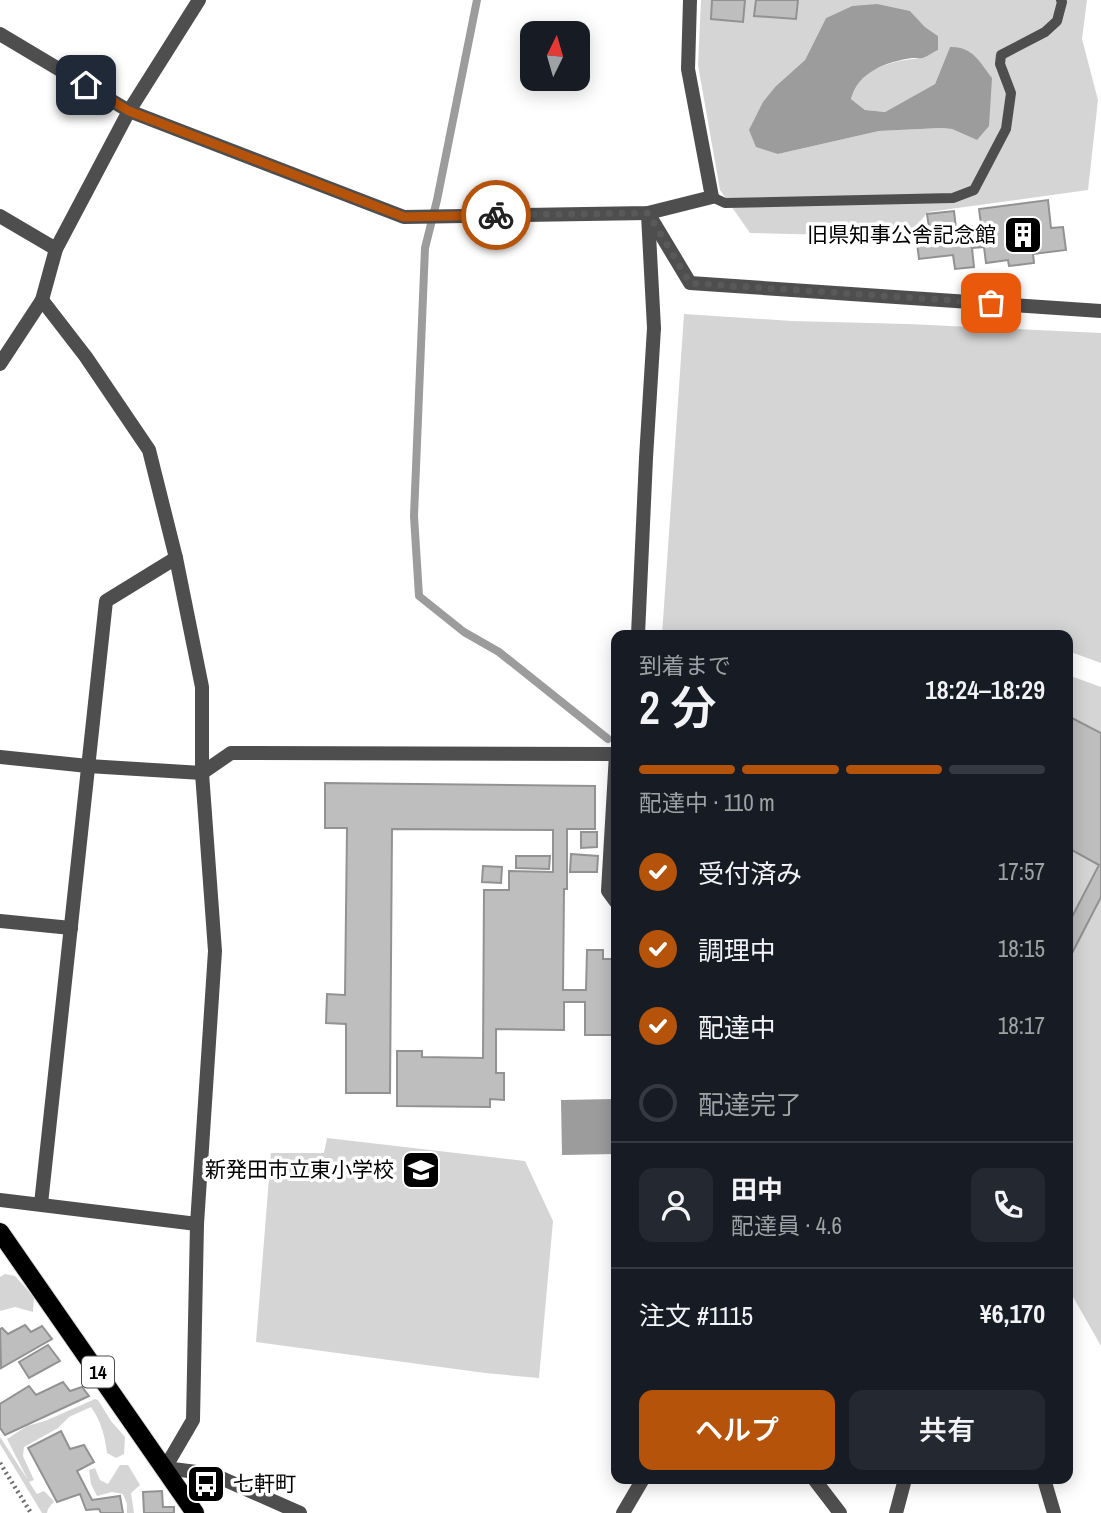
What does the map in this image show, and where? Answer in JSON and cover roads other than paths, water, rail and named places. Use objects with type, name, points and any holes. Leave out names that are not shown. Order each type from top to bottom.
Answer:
[{"type":"main road","name":"14","points":[[0,1231],[195,1513]]},
{"type":"street","points":[[0,365],[42,300],[57,249],[129,111],[199,0]]},
{"type":"street","points":[[0,34],[129,111],[404,217],[648,213],[712,198],[688,69],[690,0]]},
{"type":"street","points":[[648,213],[690,283],[1101,311]]},
{"type":"street","points":[[638,630],[654,328],[648,213]]},
{"type":"street","points":[[0,216],[57,249]]},
{"type":"street","points":[[42,300],[86,357],[149,450],[176,558],[202,687],[202,773],[215,951],[197,1224],[193,1420],[165,1468],[212,1474],[300,1513]]},
{"type":"street","points":[[41,1204],[106,601],[176,558]]},
{"type":"street","points":[[0,757],[202,773],[231,753],[611,754]]},
{"type":"street","points":[[611,840],[608,891],[611,895]]},
{"type":"street","points":[[0,921],[71,928]]},
{"type":"street","points":[[0,1200],[197,1224]]},
{"type":"street","points":[[623,1513],[640,1484]]},
{"type":"street","points":[[818,1484],[839,1513]]},
{"type":"street","points":[[897,1513],[904,1484]]},
{"type":"street","points":[[1045,1484],[1054,1513]]},
{"type":"lane","points":[[712,198],[724,203],[953,198],[974,190],[1006,129],[1011,93],[1000,64],[1001,55],[1045,32],[1057,21],[1061,0]]},
{"type":"waterway","points":[[477,0],[425,248],[414,516],[419,596],[464,632],[499,652],[608,739]]},
{"type":"place","name":"旧県知事公舎記念館","points":[[1023,235]]},
{"type":"place","name":"新発田市立東小学校","points":[[421,1170]]},
{"type":"place","name":"七軒町","points":[[206,1484]]}]
